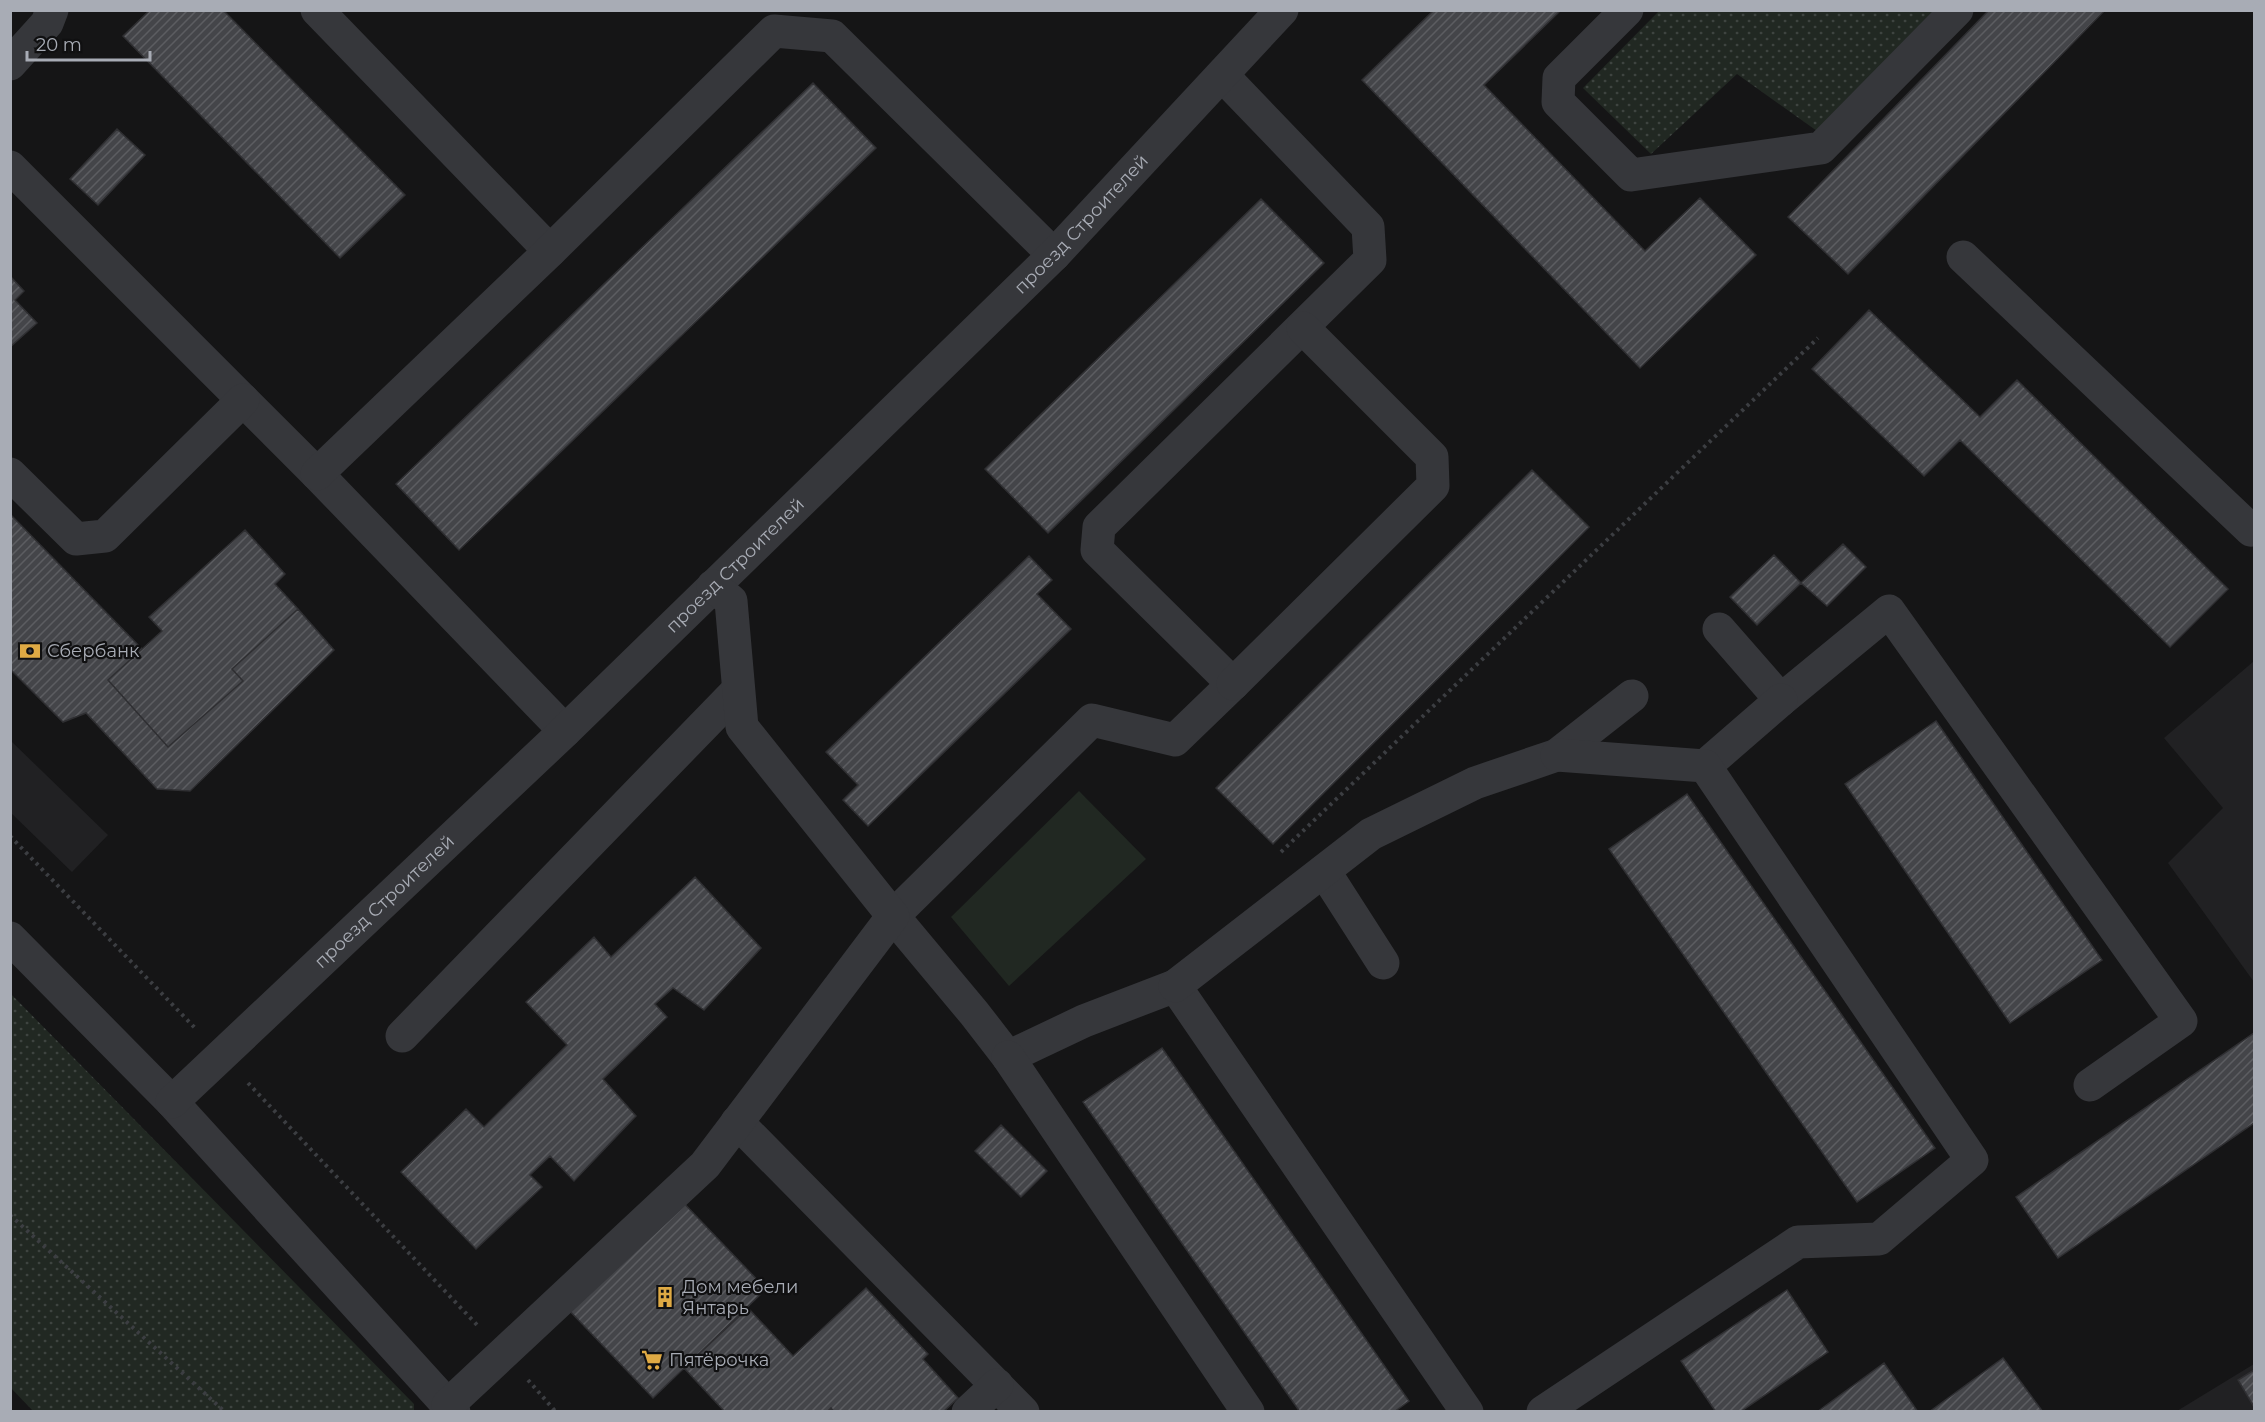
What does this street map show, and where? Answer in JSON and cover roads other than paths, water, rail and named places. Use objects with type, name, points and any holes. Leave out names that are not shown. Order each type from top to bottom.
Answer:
[{"type":"street","points":[[10,64],[47,23],[52,10]]},
{"type":"street","points":[[317,10],[550,251]]},
{"type":"street","name":"проезд Строителей","points":[[172,1102],[565,731],[1054,255],[1282,10]]},
{"type":"street","points":[[1627,10],[1559,78],[1558,102],[1630,175],[1821,148],[1957,10]]},
{"type":"street","points":[[317,474],[550,251],[774,31],[832,36],[1054,255]]},
{"type":"street","points":[[1222,75],[1368,227],[1370,260],[1099,527],[1098,550],[1233,684]]},
{"type":"street","points":[[10,167],[317,474],[565,731]]},
{"type":"street","points":[[1963,257],[2251,530],[2254,529]]},
{"type":"street","points":[[10,938],[172,1102],[451,1408],[504,1353],[705,1165],[893,916],[1092,720],[1175,740],[1433,486],[1432,457],[1303,328]]},
{"type":"street","points":[[10,474],[76,539],[105,536],[243,400]]},
{"type":"street","points":[[713,586],[731,601],[742,727],[1008,1057],[1248,1412]]},
{"type":"street","points":[[1557,755],[1705,766],[1889,611],[2181,1022],[2090,1085]]},
{"type":"street","points":[[1719,629],[1781,700]]},
{"type":"street","points":[[402,1036],[738,690]]},
{"type":"street","points":[[1008,1057],[1084,1020],[1175,986],[1371,834],[1475,783],[1557,755],[1632,696]]},
{"type":"street","points":[[1543,1412],[1798,1242],[1879,1239],[1972,1160],[1705,766]]},
{"type":"street","points":[[1324,871],[1383,963]]},
{"type":"street","points":[[1175,986],[1467,1412]]},
{"type":"street","points":[[737,1122],[1023,1412]]},
{"type":"street","points":[[968,1412],[997,1385]]},
{"type":"place","name":"Сбербанк","points":[[30,651]]},
{"type":"place","name":"Дом мебели Янтарь","points":[[665,1297]]},
{"type":"place","name":"Пятёрочка","points":[[652,1360]]}]
